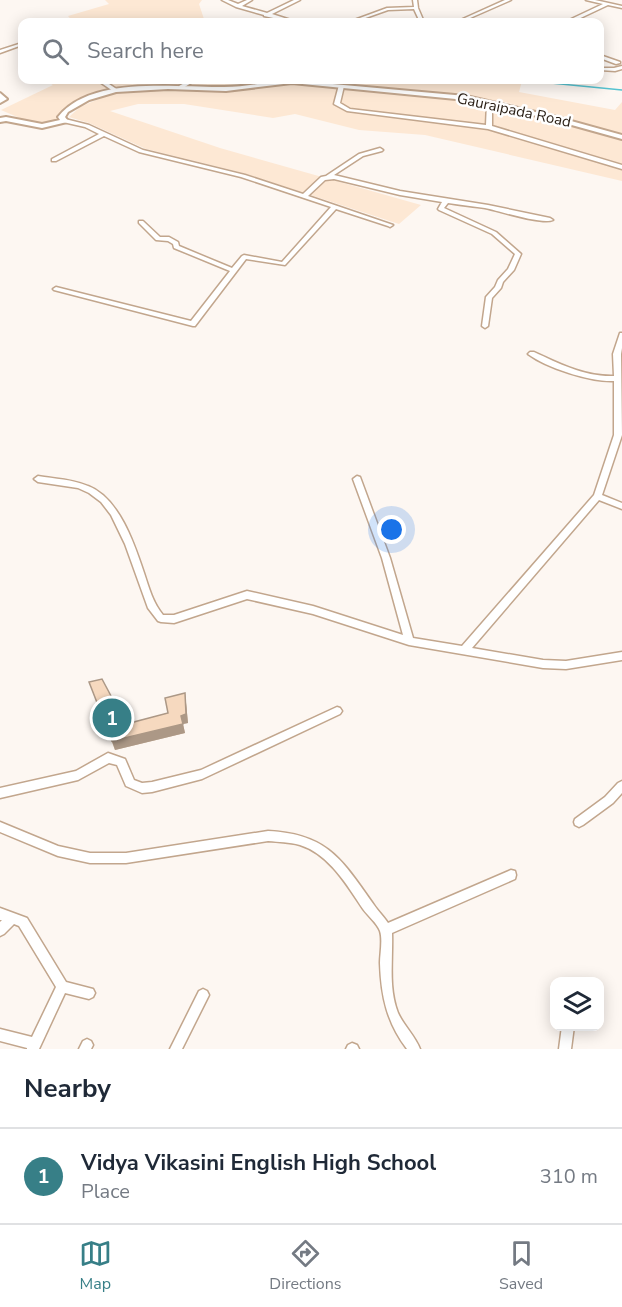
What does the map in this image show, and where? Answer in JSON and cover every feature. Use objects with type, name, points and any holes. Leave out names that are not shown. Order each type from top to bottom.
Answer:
[{"type":"street","points":[[224,0],[278,18]]},
{"type":"street","points":[[238,6],[250,0]]},
{"type":"street","points":[[266,15],[298,0]]},
{"type":"street","points":[[415,0],[420,18]]},
{"type":"street","points":[[467,18],[509,0]]},
{"type":"street","points":[[588,0],[622,7]]},
{"type":"street","points":[[578,18],[607,4]]},
{"type":"street","points":[[362,18],[387,9],[416,8]]},
{"type":"street","points":[[0,52],[18,45]]},
{"type":"street","points":[[604,57],[621,63]]},
{"type":"street","points":[[604,69],[610,70],[621,63]]},
{"type":"street","points":[[106,84],[115,90]]},
{"type":"street","points":[[181,87],[186,84]]},
{"type":"street","name":"Gauraipada Road","points":[[65,121],[61,117],[66,111],[87,99],[115,90],[181,87],[226,89],[260,84]]},
{"type":"street","name":"Gauraipada Road","points":[[329,84],[490,102],[622,137]]},
{"type":"street","points":[[341,86],[337,104],[349,111],[489,127],[622,167]]},
{"type":"street","points":[[0,95],[4,99],[0,101]]},
{"type":"street","points":[[489,127],[490,102]]},
{"type":"street","points":[[2,118],[42,126],[65,121],[87,126],[141,151],[243,176],[390,225]]},
{"type":"street","points":[[54,160],[102,134]]},
{"type":"street","points":[[304,196],[361,155],[380,150]]},
{"type":"street","points":[[328,177],[406,196],[549,220]]},
{"type":"street","points":[[446,201],[440,207],[442,210],[494,233],[518,254],[511,270],[489,297],[485,326]]},
{"type":"street","points":[[56,289],[193,324],[244,257],[283,264],[335,207]]},
{"type":"street","points":[[141,222],[158,239],[169,239],[176,243],[176,247],[234,271]]},
{"type":"street","points":[[465,649],[598,496],[618,435],[617,354],[622,335]]},
{"type":"street","points":[[532,354],[581,375],[598,379],[618,378]]},
{"type":"street","points":[[38,479],[92,490],[103,500],[118,518],[152,608],[161,618],[174,619],[247,595],[313,610],[409,641],[543,664],[566,665],[622,656]]},
{"type":"street","points":[[357,480],[386,558],[409,641]]},
{"type":"street","points":[[598,496],[622,506]]},
{"type":"street","points":[[0,793],[78,775],[108,758],[121,762],[130,783],[141,788],[152,787],[202,774],[337,711]]},
{"type":"street","points":[[579,822],[609,800],[622,786]]},
{"type":"street","points":[[0,827],[58,851],[90,858],[126,858],[268,836],[288,836],[321,849],[343,870],[386,930],[386,994],[389,1007],[399,1030],[414,1049]]},
{"type":"street","points":[[386,930],[511,875]]},
{"type":"street","points":[[0,930],[6,917],[23,922],[62,987],[89,993]]},
{"type":"street","points":[[0,1035],[34,1047],[62,987]]},
{"type":"street","points":[[176,1049],[203,995]]},
{"type":"street","points":[[565,1049],[567,1031]]},
{"type":"shaded area","points":[[105,0],[202,0],[199,4],[204,18],[70,18],[68,16],[109,4]]},
{"type":"shaded area","points":[[51,84],[239,84],[147,85],[120,88],[98,94],[67,109],[59,121],[42,124],[29,122],[1,110],[53,85]]},
{"type":"shaded area","points":[[280,84],[316,84],[471,100],[622,139],[622,181],[425,135],[359,130],[295,114],[273,118],[184,104],[138,104],[110,111],[220,148],[421,205],[399,224],[243,173],[146,149],[89,123],[69,117],[80,107],[108,95],[143,89],[231,90]]},
{"type":"shaded area","points":[[337,84],[521,84],[519,92],[615,110],[622,102],[622,135],[505,102]]},
{"type":"building","points":[[102,679],[126,724],[168,713],[165,698],[185,693],[186,714],[181,716],[183,724],[112,741],[89,682]]},
{"type":"waterway","points":[[561,84],[622,90]]},
{"type":"place","name":"Vidya Vikasini English High School","points":[[112,718]]}]
